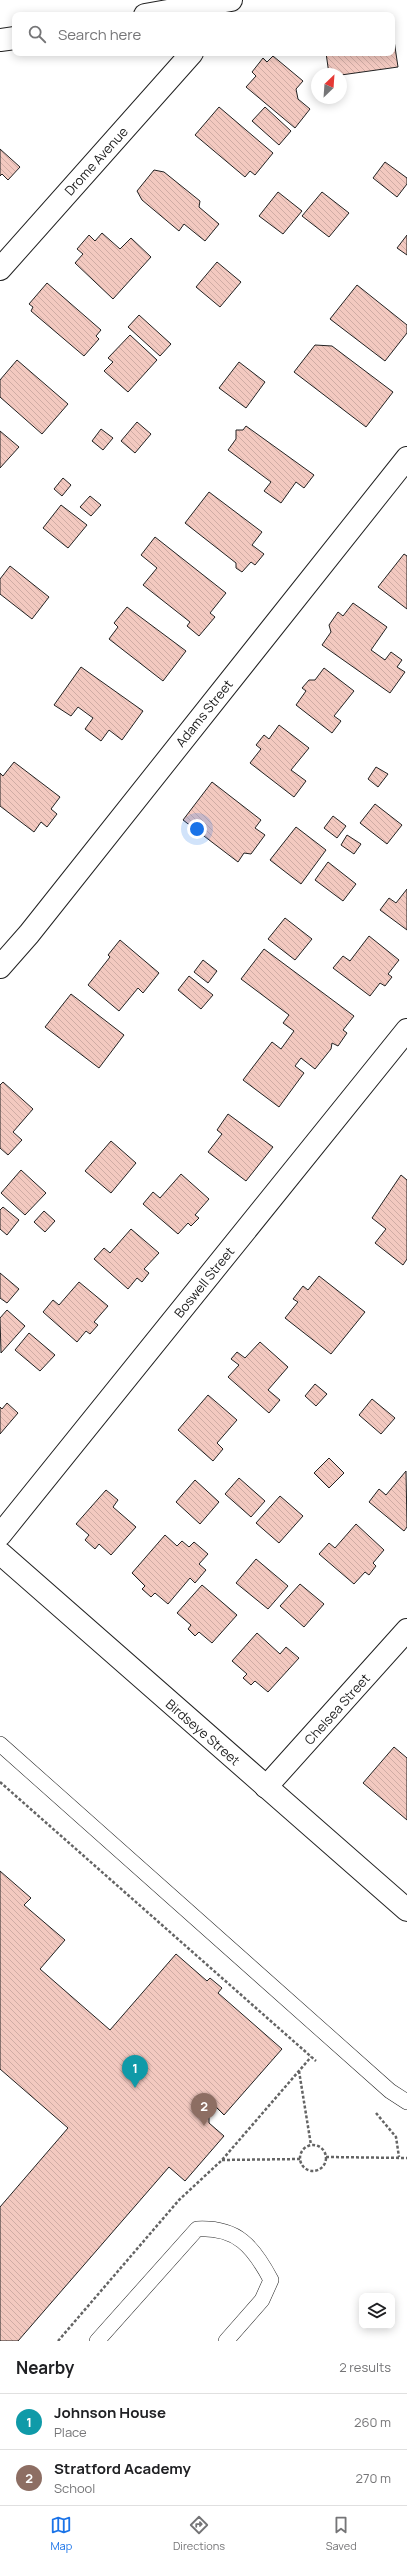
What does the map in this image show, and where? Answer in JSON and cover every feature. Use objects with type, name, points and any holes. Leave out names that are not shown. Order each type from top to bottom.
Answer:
[{"type":"street","points":[[162,12],[231,0]]},
{"type":"street","points":[[228,12],[239,0]]},
{"type":"street","points":[[0,40],[12,38]]},
{"type":"street","name":"Drome Avenue","points":[[0,269],[189,56]]},
{"type":"street","name":"Adams Street","points":[[0,967],[29,934],[407,458]]},
{"type":"street","name":"Boswell Street","points":[[0,1535],[407,1030]]},
{"type":"street","name":"Birdseye Street","points":[[0,1553],[407,1910]]},
{"type":"street","name":"Chelsea Street","points":[[266,1787],[407,1630]]},
{"type":"lane","points":[[0,1744],[390,2090],[407,2102]]},
{"type":"lane","points":[[97,2341],[197,2229],[214,2228],[234,2236],[255,2251],[271,2280],[262,2300],[226,2341]]},
{"type":"path","points":[[0,1782],[317,2062]]},
{"type":"path","points":[[58,2341],[179,2200],[222,2160],[311,2057]]},
{"type":"path","points":[[299,2071],[311,2145]]},
{"type":"path","points":[[374,2112],[396,2137],[399,2157]]},
{"type":"path","points":[[311,2145],[320,2147],[326,2157],[324,2166],[316,2171],[303,2167],[300,2159],[302,2150],[311,2145]]},
{"type":"path","points":[[326,2157],[407,2158]]},
{"type":"path","points":[[222,2160],[300,2159]]},
{"type":"building","points":[[395,47],[398,67],[347,74],[347,68],[328,68],[326,56],[395,56]]},
{"type":"building","points":[[273,56],[303,81],[296,89],[298,99],[310,109],[295,128],[246,87],[256,76],[252,72],[263,58],[267,62]]},
{"type":"building","points":[[219,107],[273,153],[255,175],[250,171],[245,177],[195,135]]},
{"type":"building","points":[[265,107],[291,131],[279,145],[252,121]]},
{"type":"building","points":[[0,149],[20,167],[8,180],[2,174],[0,176]]},
{"type":"building","points":[[385,162],[407,178],[407,184],[397,197],[373,178]]},
{"type":"building","points":[[154,170],[164,172],[200,201],[199,207],[219,224],[205,241],[184,224],[179,231],[142,200],[137,191]]},
{"type":"building","points":[[278,192],[302,211],[283,234],[259,216]]},
{"type":"building","points":[[322,192],[349,213],[329,237],[302,216]]},
{"type":"building","points":[[102,233],[120,249],[131,238],[151,257],[113,299],[75,263],[83,254],[77,249],[89,235],[95,241]]},
{"type":"building","points":[[407,235],[407,255],[397,248]]},
{"type":"building","points":[[217,262],[241,282],[220,307],[196,287]]},
{"type":"building","points":[[47,283],[101,330],[96,336],[99,339],[84,356],[31,311],[33,307],[29,304]]},
{"type":"building","points":[[357,285],[407,325],[407,333],[385,361],[330,319]]},
{"type":"building","points":[[139,315],[171,344],[160,356],[128,327]]},
{"type":"building","points":[[130,335],[157,360],[128,392],[104,371],[113,362],[108,358]]},
{"type":"building","points":[[315,345],[332,346],[393,392],[366,427],[294,372]]},
{"type":"building","points":[[17,360],[68,404],[42,434],[0,397],[0,380]]},
{"type":"building","points":[[239,362],[265,382],[246,408],[219,388]]},
{"type":"building","points":[[137,422],[151,434],[135,453],[121,441]]},
{"type":"building","points":[[246,426],[314,475],[304,488],[296,482],[281,503],[264,491],[271,482],[228,450],[236,439],[236,430],[243,430]]},
{"type":"building","points":[[101,429],[113,438],[103,450],[92,441]]},
{"type":"building","points":[[0,431],[19,447],[0,468]]},
{"type":"building","points":[[63,478],[71,485],[62,496],[54,489]]},
{"type":"building","points":[[209,492],[262,532],[252,545],[264,554],[255,565],[251,562],[242,572],[236,568],[236,563],[185,523]]},
{"type":"building","points":[[90,496],[101,505],[91,516],[80,507]]},
{"type":"building","points":[[61,505],[87,525],[68,548],[43,528]]},
{"type":"building","points":[[155,537],[226,593],[210,613],[215,617],[199,636],[187,626],[190,622],[143,585],[157,568],[141,555]]},
{"type":"building","points":[[404,554],[407,556],[407,609],[378,587]]},
{"type":"building","points":[[10,566],[49,597],[32,619],[0,594],[0,579]]},
{"type":"building","points":[[353,603],[387,627],[371,650],[385,660],[391,652],[402,660],[397,667],[405,672],[390,693],[322,645],[331,632],[329,625],[338,612],[343,616]]},
{"type":"building","points":[[127,607],[186,651],[163,681],[109,639],[118,627],[114,623]]},
{"type":"building","points":[[81,667],[143,711],[122,740],[109,730],[101,741],[85,729],[93,718],[78,707],[71,716],[54,705]]},
{"type":"building","points":[[324,668],[354,691],[334,716],[341,721],[332,733],[296,705],[306,691],[302,688],[309,680],[315,680]]},
{"type":"building","points":[[279,725],[309,748],[291,770],[306,781],[294,797],[250,763],[261,749],[256,745],[264,735],[269,739]]},
{"type":"building","points":[[14,762],[60,797],[51,809],[57,814],[47,827],[41,822],[34,832],[0,806],[0,773],[3,776]]},
{"type":"building","points":[[376,767],[388,774],[378,787],[368,779]]},
{"type":"building","points":[[212,782],[261,820],[255,828],[265,835],[251,854],[244,853],[238,862],[183,820]]},
{"type":"building","points":[[375,804],[402,825],[387,844],[360,823]]},
{"type":"building","points":[[333,816],[346,826],[337,838],[324,828]]},
{"type":"building","points":[[296,827],[326,850],[301,884],[270,860]]},
{"type":"building","points":[[347,835],[361,844],[354,854],[341,845]]},
{"type":"building","points":[[328,862],[356,884],[343,901],[315,880]]},
{"type":"building","points":[[407,889],[407,930],[380,910],[389,898],[396,903]]},
{"type":"building","points":[[285,918],[312,939],[295,960],[268,939]]},
{"type":"building","points":[[369,936],[399,960],[388,974],[392,977],[385,986],[380,983],[370,996],[333,968],[343,956],[350,961]]},
{"type":"building","points":[[120,940],[159,973],[143,993],[138,988],[119,1011],[88,985],[110,957],[108,955]]},
{"type":"building","points":[[264,949],[354,1016],[343,1030],[347,1033],[338,1046],[332,1043],[331,1049],[315,1069],[301,1058],[295,1066],[304,1073],[279,1107],[243,1080],[272,1042],[281,1049],[294,1031],[283,1023],[289,1015],[241,979]]},
{"type":"building","points":[[203,960],[217,971],[208,983],[194,972]]},
{"type":"building","points":[[189,976],[213,995],[201,1009],[178,990]]},
{"type":"building","points":[[71,994],[124,1035],[99,1068],[45,1027]]},
{"type":"building","points":[[3,1082],[33,1109],[13,1132],[22,1140],[8,1155],[0,1148],[0,1085]]},
{"type":"building","points":[[228,1114],[273,1147],[246,1181],[208,1152],[222,1134],[217,1130]]},
{"type":"building","points":[[111,1141],[136,1163],[111,1193],[85,1171]]},
{"type":"building","points":[[21,1170],[46,1193],[25,1215],[1,1193]]},
{"type":"building","points":[[181,1174],[209,1199],[195,1215],[199,1218],[191,1226],[188,1223],[178,1234],[143,1204],[153,1192],[160,1198]]},
{"type":"building","points":[[401,1175],[407,1180],[407,1259],[403,1265],[375,1243],[386,1229],[372,1218]]},
{"type":"building","points":[[3,1207],[19,1220],[7,1235],[0,1229],[0,1210]]},
{"type":"building","points":[[44,1211],[55,1221],[45,1232],[34,1222]]},
{"type":"building","points":[[131,1229],[159,1253],[144,1269],[149,1273],[142,1282],[137,1278],[128,1289],[94,1259],[104,1248],[110,1253]]},
{"type":"building","points":[[0,1273],[19,1289],[7,1303],[0,1298]]},
{"type":"building","points":[[319,1276],[365,1312],[331,1354],[285,1318],[298,1302],[293,1299],[303,1286],[308,1290]]},
{"type":"building","points":[[79,1282],[108,1306],[94,1322],[98,1325],[90,1334],[86,1331],[77,1342],[43,1312],[53,1300],[59,1305]]},
{"type":"building","points":[[7,1310],[25,1326],[1,1353],[0,1318]]},
{"type":"building","points":[[29,1333],[55,1355],[40,1371],[15,1350]]},
{"type":"building","points":[[260,1342],[288,1367],[268,1390],[280,1400],[269,1413],[228,1377],[239,1365],[231,1359],[237,1352],[245,1358]]},
{"type":"building","points":[[315,1384],[327,1394],[316,1406],[305,1396]]},
{"type":"building","points":[[208,1395],[237,1420],[217,1443],[223,1449],[213,1461],[178,1430]]},
{"type":"building","points":[[372,1399],[395,1418],[381,1434],[359,1415]]},
{"type":"building","points":[[7,1403],[18,1413],[0,1434],[0,1407],[2,1409]]},
{"type":"building","points":[[329,1458],[344,1473],[329,1488],[314,1473]]},
{"type":"building","points":[[406,1471],[407,1527],[404,1531],[369,1502],[379,1489],[386,1495]]},
{"type":"building","points":[[239,1478],[265,1501],[251,1517],[225,1494]]},
{"type":"building","points":[[195,1480],[219,1502],[200,1524],[176,1502]]},
{"type":"building","points":[[106,1490],[118,1500],[113,1507],[136,1527],[111,1555],[99,1544],[95,1549],[85,1540],[89,1535],[76,1524]]},
{"type":"building","points":[[280,1496],[303,1516],[279,1543],[256,1523]]},
{"type":"building","points":[[356,1524],[384,1550],[373,1563],[376,1566],[369,1575],[365,1572],[354,1584],[319,1554],[329,1543],[335,1548]]},
{"type":"building","points":[[165,1535],[177,1546],[182,1541],[189,1547],[194,1542],[208,1554],[199,1564],[206,1570],[195,1583],[190,1578],[168,1604],[155,1593],[151,1597],[142,1589],[145,1586],[132,1573]]},
{"type":"building","points":[[256,1559],[288,1586],[268,1609],[236,1583]]},
{"type":"building","points":[[300,1584],[324,1604],[304,1627],[280,1606]]},
{"type":"building","points":[[202,1585],[237,1615],[212,1643],[199,1632],[195,1636],[188,1629],[191,1625],[177,1613]]},
{"type":"building","points":[[257,1633],[280,1654],[286,1647],[299,1658],[268,1692],[255,1681],[251,1685],[243,1678],[247,1674],[232,1661]]},
{"type":"building","points":[[394,1747],[407,1758],[407,1820],[363,1783]]},
{"type":"building","points":[[0,1871],[31,1898],[24,1905],[65,1940],[40,1969],[110,2030],[176,1954],[207,1981],[210,1978],[222,1988],[218,1993],[282,2049],[224,2115],[216,2107],[209,2115],[209,2123],[224,2136],[185,2181],[169,2167],[18,2341],[0,2341],[0,2207],[68,2128],[0,2069]]},
{"type":"place","name":"Johnson House","points":[[135,2088]]},
{"type":"place","name":"Stratford Academy","points":[[204,2126]]}]
